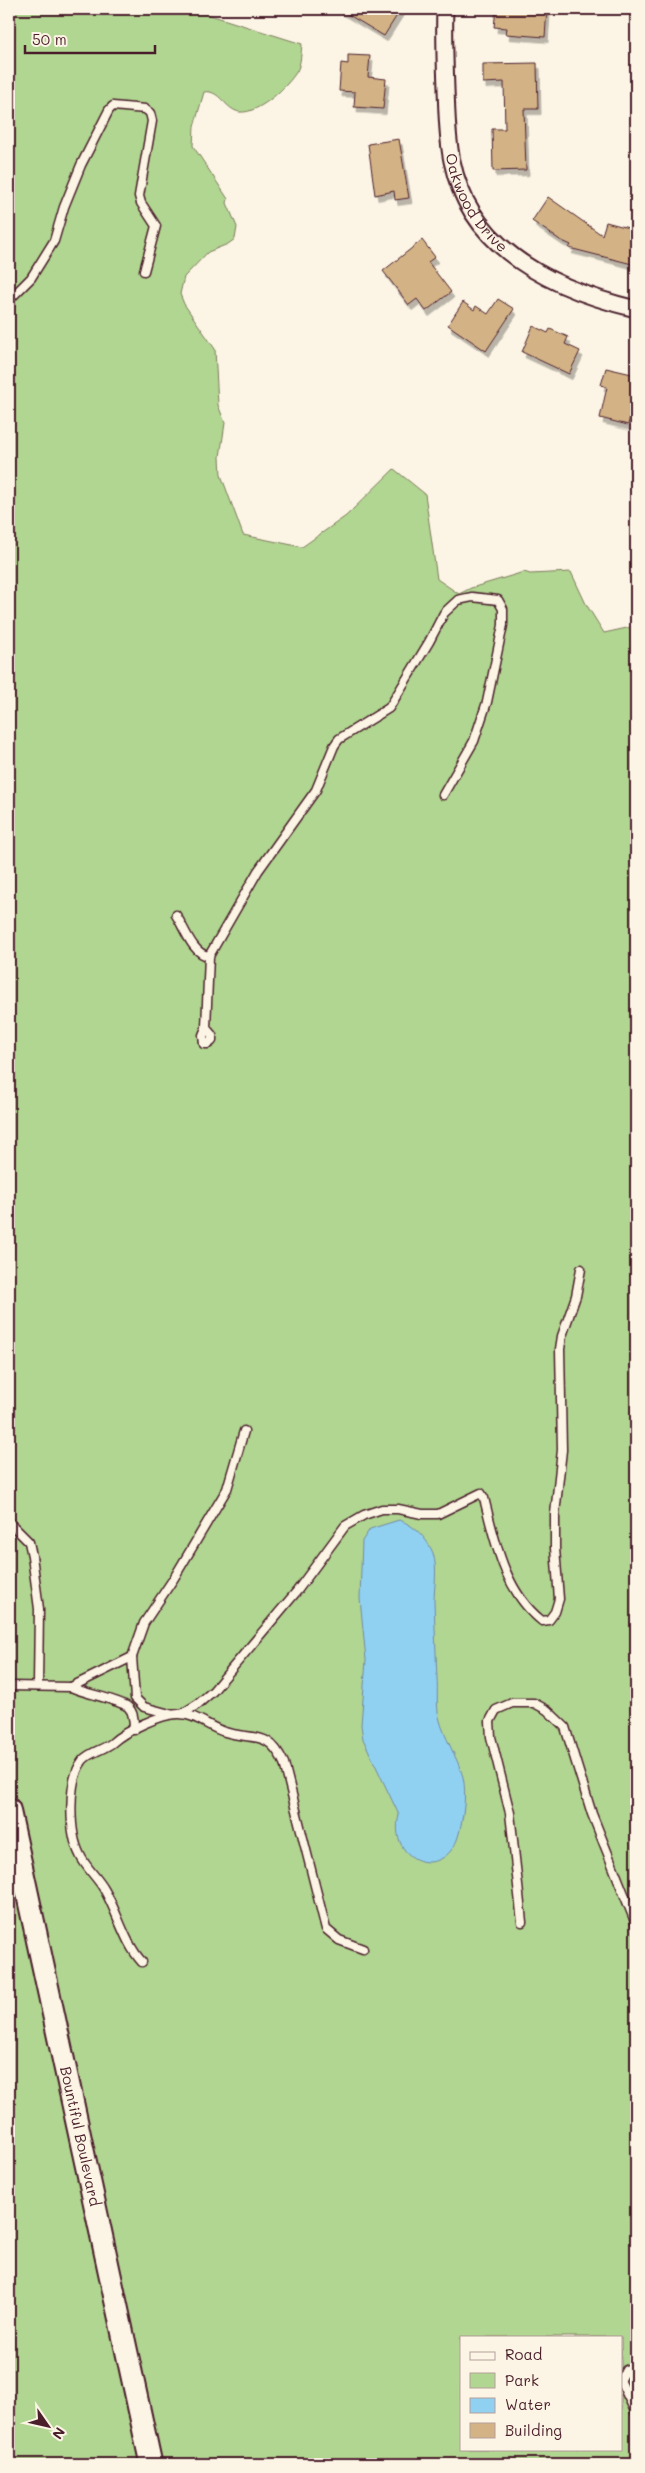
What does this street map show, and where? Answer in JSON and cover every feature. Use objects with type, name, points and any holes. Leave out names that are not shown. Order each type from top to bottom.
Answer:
[{"type":"main road","name":"Bountiful Boulevard","points":[[9,1810],[151,2464]]},
{"type":"street","name":"Oakwood Drive","points":[[445,9],[448,143],[458,182],[477,219],[505,251],[538,274],[583,294],[636,309]]},
{"type":"lane","points":[[9,300],[31,278],[54,241],[64,207],[81,165],[109,110],[113,106],[145,109],[150,113],[152,121],[139,196],[140,203],[156,226],[144,271]]},
{"type":"lane","points":[[206,1028],[209,956],[258,871],[316,790],[334,746],[350,730],[389,708],[430,642],[444,613],[458,600],[472,597],[492,598],[498,600],[503,608],[503,625],[488,702],[474,741],[443,795]]},
{"type":"lane","points":[[176,914],[197,949],[203,956],[209,956]]},
{"type":"lane","points":[[182,1714],[198,1704],[213,1691],[297,1592],[345,1526],[364,1515],[382,1509],[438,1514],[480,1493],[484,1498],[503,1566],[516,1594],[534,1615],[542,1621],[548,1620],[555,1612],[559,1599],[554,1548],[555,1514],[562,1450],[560,1349],[562,1336],[576,1296],[581,1269]]},
{"type":"lane","points":[[244,1432],[227,1489],[174,1578],[144,1622],[132,1657],[135,1698],[144,1707],[170,1714],[182,1714],[227,1733],[258,1736],[269,1741],[278,1749],[284,1763],[326,1929],[339,1940],[363,1949]]},
{"type":"lane","points":[[9,1522],[29,1542],[32,1556],[39,1608],[38,1685]]},
{"type":"lane","points":[[71,1687],[132,1657]]},
{"type":"lane","points":[[9,1686],[71,1687],[87,1694],[119,1702],[129,1708],[134,1719],[134,1730]]},
{"type":"lane","points":[[522,1922],[510,1813],[491,1736],[490,1721],[496,1710],[512,1703],[534,1703],[547,1710],[565,1727],[592,1814],[636,1924]]},
{"type":"lane","points":[[142,1962],[134,1953],[103,1888],[79,1854],[72,1826],[72,1798],[77,1770],[84,1759],[104,1750],[123,1734],[170,1714]]},
{"type":"lane","points":[[622,2375],[626,2370],[636,2366]]},
{"type":"lane","points":[[622,2382],[636,2413]]},
{"type":"green space","points":[[9,9],[191,9],[302,44],[297,71],[272,98],[256,109],[240,112],[230,108],[218,96],[210,92],[204,92],[194,127],[193,146],[228,199],[227,203],[237,227],[235,239],[208,252],[184,277],[180,294],[184,304],[215,349],[218,405],[225,423],[220,457],[221,475],[243,535],[302,547],[346,516],[394,469],[425,494],[437,579],[459,594],[471,588],[524,572],[530,574],[571,572],[586,604],[604,633],[636,626],[636,2464],[9,2464]]},
{"type":"water","points":[[399,1520],[410,1525],[419,1533],[433,1553],[436,1572],[434,1602],[438,1712],[441,1725],[463,1777],[465,1791],[458,1837],[451,1851],[441,1859],[430,1862],[418,1860],[408,1854],[401,1844],[397,1831],[399,1815],[363,1739],[361,1725],[366,1660],[360,1598],[362,1541],[370,1529]]},
{"type":"building","points":[[339,9],[401,9],[384,36]]},
{"type":"building","points":[[496,9],[547,9],[545,37],[506,34],[507,28],[494,27]]},
{"type":"building","points":[[348,55],[370,56],[368,77],[386,79],[383,109],[354,107],[355,92],[339,91],[341,63],[348,64]]},
{"type":"building","points":[[537,63],[538,109],[524,109],[526,170],[493,171],[492,129],[505,129],[504,82],[483,83],[483,64]]},
{"type":"building","points":[[399,139],[409,198],[395,200],[394,191],[375,195],[368,144]]},
{"type":"building","points":[[548,197],[602,235],[606,222],[636,230],[636,265],[569,248],[571,245],[560,240],[532,221]]},
{"type":"building","points":[[422,240],[435,257],[428,262],[451,292],[426,311],[417,299],[409,305],[383,271]]},
{"type":"building","points":[[498,299],[514,309],[486,351],[448,325],[463,302],[474,310],[476,306],[488,314]]},
{"type":"building","points":[[533,326],[548,333],[550,329],[568,337],[565,344],[580,351],[569,374],[522,352]]},
{"type":"building","points":[[606,368],[636,375],[636,419],[630,417],[628,425],[600,418],[607,387],[601,385]]}]
